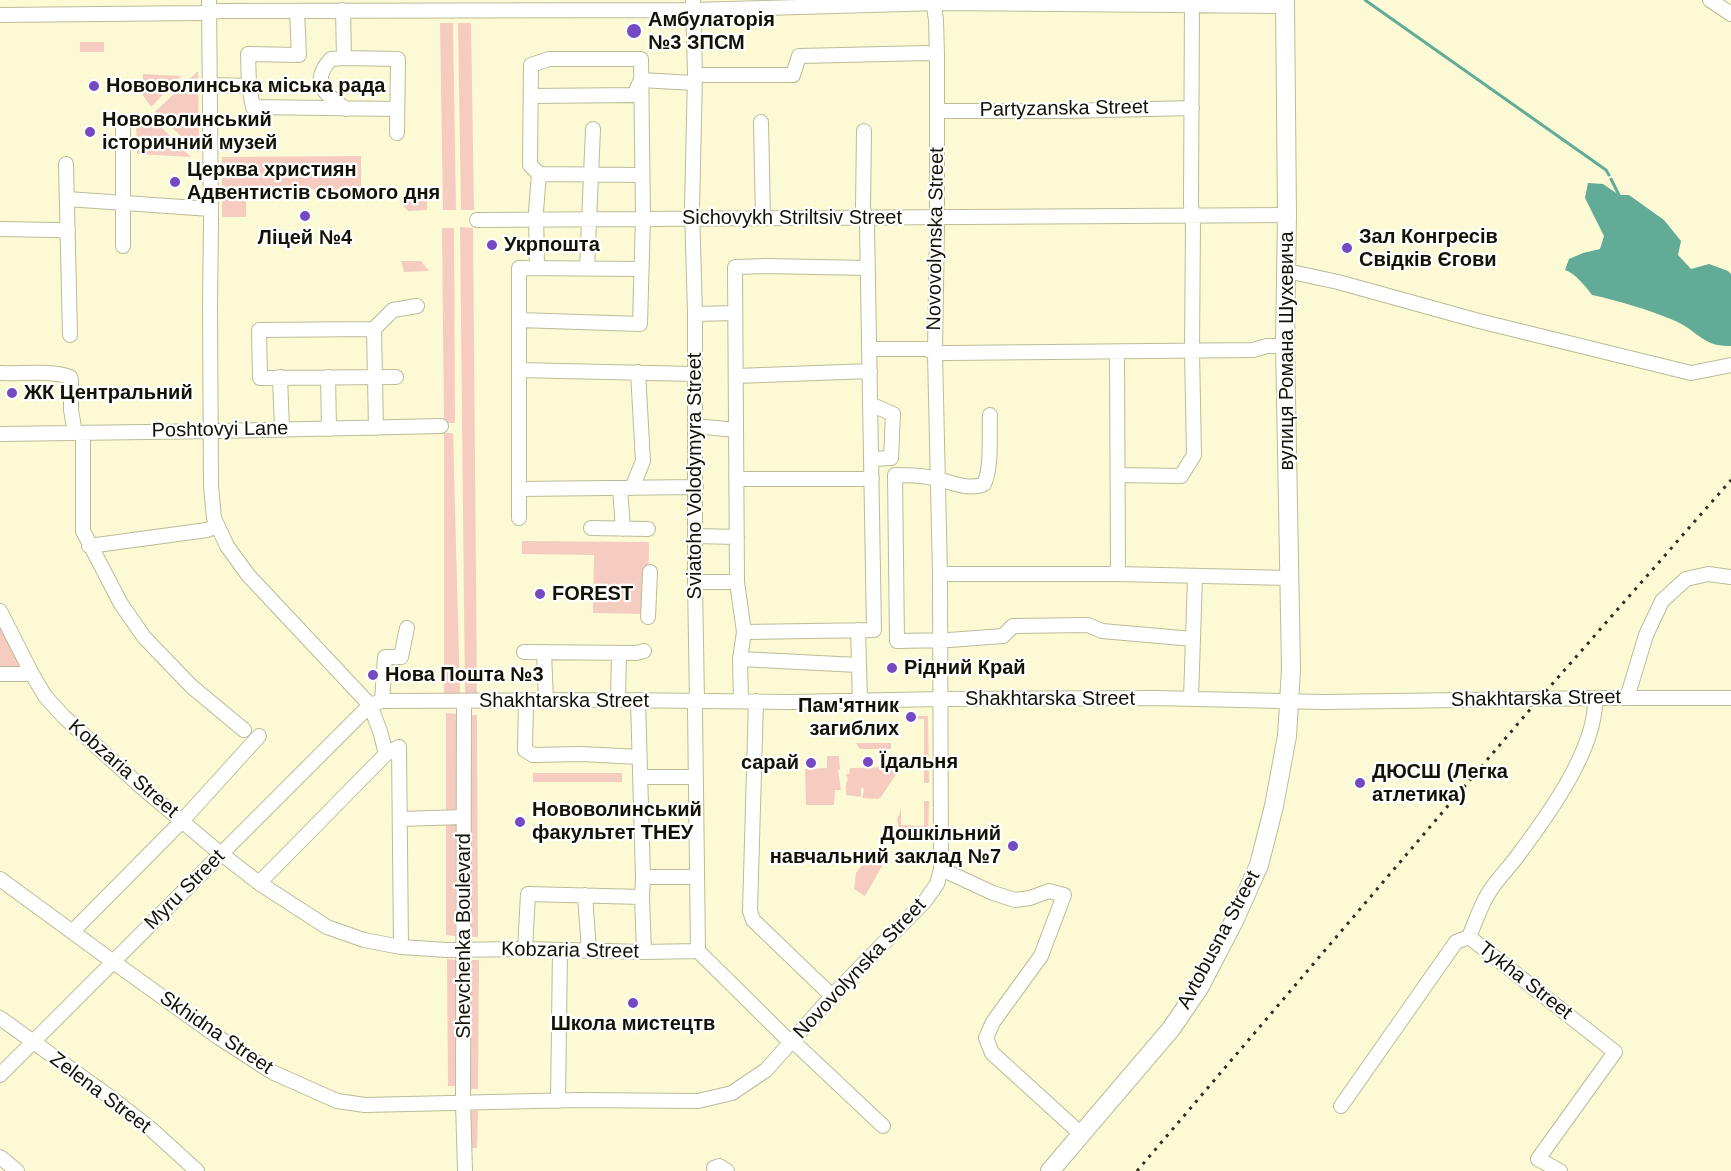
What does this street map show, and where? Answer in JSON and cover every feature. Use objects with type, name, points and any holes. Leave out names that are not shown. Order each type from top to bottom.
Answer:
[{"type":"main road","name":"вулиця Романа Шухевича","points":[[1285,3],[1287,215],[1285,343],[1290,702]]},
{"type":"main road","name":"Avtobusna Street","points":[[1050,1171],[1171,1029],[1199,988],[1234,921],[1259,865],[1274,806],[1287,736],[1290,702]]},
{"type":"street","points":[[1710,0],[1731,14]]},
{"type":"street","name":"Novovolynska Street","points":[[463,1102],[698,1101],[732,1093],[766,1070],[832,996],[925,901],[937,884],[941,869],[941,699],[934,353],[937,55],[933,2]]},
{"type":"street","points":[[1118,475],[1180,476],[1194,456],[1192,3]]},
{"type":"street","points":[[0,15],[201,13],[210,5],[297,11],[343,10],[359,5],[1285,3]]},
{"type":"street","points":[[210,5],[211,494],[217,526],[227,546],[248,575],[376,703]]},
{"type":"street","name":"Sviatoho Volodymyra Street","points":[[693,5],[692,184],[698,951]]},
{"type":"street","points":[[343,10],[344,58]]},
{"type":"street","points":[[297,11],[299,55],[248,54],[249,86],[253,107],[397,109]]},
{"type":"street","points":[[641,80],[793,75],[799,56],[927,53],[937,55]]},
{"type":"street","points":[[346,109],[324,93],[321,83],[324,67],[331,58],[398,59],[397,133]]},
{"type":"street","points":[[519,320],[640,324],[643,218],[641,59],[549,60],[531,65],[530,165],[539,174],[642,175]]},
{"type":"street","points":[[531,96],[634,95],[641,80]]},
{"type":"street","points":[[210,85],[249,86]]},
{"type":"street","name":"Partyzanska Street","points":[[937,111],[1192,108]]},
{"type":"street","points":[[761,122],[763,218]]},
{"type":"street","points":[[123,123],[123,246]]},
{"type":"street","points":[[586,268],[593,129]]},
{"type":"street","points":[[744,632],[874,630],[864,131]]},
{"type":"street","points":[[66,164],[70,334]]},
{"type":"street","points":[[537,268],[539,174]]},
{"type":"street","points":[[67,199],[211,209]]},
{"type":"street","name":"Sichovykh Striltsiv Street","points":[[477,220],[1287,215]]},
{"type":"street","points":[[0,229],[68,231]]},
{"type":"street","points":[[741,701],[740,658],[744,632],[737,582],[735,267],[868,268]]},
{"type":"street","points":[[519,519],[519,268],[641,269]]},
{"type":"street","points":[[1287,271],[1338,282],[1479,321],[1691,373],[1731,366]]},
{"type":"street","points":[[396,377],[260,378],[259,330],[374,329],[393,310],[417,306]]},
{"type":"street","points":[[694,314],[735,313]]},
{"type":"street","points":[[374,329],[376,428]]},
{"type":"street","points":[[869,349],[927,349],[934,353],[1192,351],[1253,350],[1285,343]]},
{"type":"street","points":[[1117,352],[1118,574]]},
{"type":"street","points":[[519,370],[694,374]]},
{"type":"street","points":[[736,376],[870,371]]},
{"type":"street","points":[[623,529],[626,488],[643,461],[638,372]]},
{"type":"street","points":[[0,374],[46,373],[63,374],[70,377],[72,421],[79,433],[82,531],[89,546],[121,604],[144,637],[190,686],[244,730]]},
{"type":"street","points":[[280,377],[282,429]]},
{"type":"street","points":[[328,377],[329,429]]},
{"type":"street","points":[[870,404],[893,414],[891,459],[871,459]]},
{"type":"street","points":[[990,415],[988,463],[984,484],[975,486],[937,478],[895,475],[897,641],[1003,636],[1013,626],[1088,625],[1102,632],[1193,639]]},
{"type":"street","name":"Poshtovyi Lane","points":[[0,434],[441,426]]},
{"type":"street","points":[[695,426],[736,430]]},
{"type":"street","points":[[736,479],[872,479]]},
{"type":"street","points":[[519,489],[696,487]]},
{"type":"street","points":[[89,546],[207,530],[217,526]]},
{"type":"street","points":[[591,528],[648,529]]},
{"type":"street","points":[[695,536],[737,537]]},
{"type":"street","points":[[648,617],[650,572]]},
{"type":"street","points":[[940,574],[1118,574],[1289,578]]},
{"type":"street","points":[[1627,698],[1646,635],[1662,601],[1686,579],[1708,574],[1731,577]]},
{"type":"street","points":[[1191,699],[1195,577]]},
{"type":"street","points":[[695,582],[737,582]]},
{"type":"street","name":"Kobzaria Street","points":[[0,611],[45,696],[64,717],[146,791],[221,854],[259,883],[327,927],[364,940],[401,947],[463,950],[698,951]]},
{"type":"street","points":[[386,754],[376,703],[385,657],[401,657],[407,628]]},
{"type":"street","points":[[858,630],[860,701]]},
{"type":"street","points":[[524,652],[636,653],[644,651]]},
{"type":"street","points":[[544,652],[546,700]]},
{"type":"street","points":[[618,700],[619,653]]},
{"type":"street","points":[[740,658],[858,665]]},
{"type":"street","points":[[0,674],[32,674]]},
{"type":"street","name":"Shakhtarska Street","points":[[376,703],[526,700],[860,701],[1144,698],[1290,702],[1731,698]]},
{"type":"street","name":"Tykha Street","points":[[1560,1171],[1538,1159],[1615,1052],[1469,937],[1488,894],[1520,854],[1557,799],[1574,768],[1594,719],[1595,698]]},
{"type":"street","points":[[526,700],[525,750],[529,753],[533,755],[582,754],[639,757]]},
{"type":"street","points":[[638,700],[645,952]]},
{"type":"street","points":[[756,701],[750,911],[753,920],[832,996]]},
{"type":"street","name":"Shevchenka Boulevard","points":[[464,702],[463,1102],[465,1171]]},
{"type":"street","name":"Myru Street","points":[[0,1076],[221,854],[376,703]]},
{"type":"street","points":[[72,932],[182,821],[259,736]]},
{"type":"street","points":[[259,883],[386,754],[399,747],[401,947]]},
{"type":"street","points":[[640,777],[696,777]]},
{"type":"street","points":[[400,819],[464,817]]},
{"type":"street","points":[[941,869],[993,893],[1015,900],[1030,898],[1049,891],[1064,895],[1041,956],[993,1022],[986,1038],[992,1053],[1081,1134]]},
{"type":"street","points":[[643,876],[697,877]]},
{"type":"street","name":"Skhidna Street","points":[[0,879],[218,1036],[272,1072],[337,1101],[365,1105],[463,1102]]},
{"type":"street","points":[[525,949],[528,894],[642,897]]},
{"type":"street","points":[[585,895],[589,951]]},
{"type":"street","points":[[1341,1106],[1456,942],[1469,937]]},
{"type":"street","points":[[558,1101],[560,951]]},
{"type":"street","points":[[698,951],[787,1039],[792,1041],[883,1126]]},
{"type":"street","name":"Zelena Street","points":[[0,1018],[114,1100],[151,1129],[197,1171]]},
{"type":"street","points":[[0,1156],[17,1171]]},
{"type":"shaded area","points":[[440,23],[453,23],[456,210],[443,210]]},
{"type":"shaded area","points":[[458,23],[471,23],[474,210],[461,210]]},
{"type":"shaded area","points":[[80,42],[104,42],[104,52],[80,52]]},
{"type":"shaded area","points":[[198,71],[199,153],[155,112]]},
{"type":"shaded area","points":[[143,74],[181,76],[151,107],[142,94]]},
{"type":"shaded area","points":[[149,115],[191,157],[137,154],[136,120]]},
{"type":"shaded area","points":[[361,156],[361,189],[246,190],[246,217],[222,217],[222,157]]},
{"type":"shaded area","points":[[427,187],[427,210],[408,211],[401,203],[404,196]]},
{"type":"shaded area","points":[[460,227],[473,228],[477,694],[465,695]]},
{"type":"shaded area","points":[[442,228],[454,228],[455,423],[444,423]]},
{"type":"shaded area","points":[[401,261],[421,261],[429,271],[404,272]]},
{"type":"shaded area","points":[[444,433],[453,433],[460,694],[444,694]]},
{"type":"shaded area","points":[[522,541],[649,542],[648,614],[593,613],[594,555],[522,554]]},
{"type":"shaded area","points":[[0,627],[20,666],[0,667]]},
{"type":"shaded area","points":[[446,713],[457,714],[455,936],[446,935]]},
{"type":"shaded area","points":[[466,715],[477,715],[478,937],[467,937]]},
{"type":"shaded area","points":[[913,716],[928,716],[929,783],[924,783],[924,719],[910,719]]},
{"type":"shaded area","points":[[856,743],[891,743],[891,749],[860,749]]},
{"type":"shaded area","points":[[827,756],[839,756],[840,770],[838,770],[841,790],[835,790],[834,805],[806,805],[805,769],[827,768]]},
{"type":"shaded area","points":[[886,767],[897,773],[881,797],[878,799],[862,798],[864,790],[862,787],[861,797],[846,795],[846,782],[848,781],[846,774],[849,774],[850,768]]},
{"type":"shaded area","points":[[533,773],[622,773],[622,782],[533,782]]},
{"type":"shaded area","points":[[924,801],[929,801],[928,834],[899,829],[897,820],[901,809],[901,825],[924,826]]},
{"type":"shaded area","points":[[872,852],[889,854],[865,896],[854,889],[856,873]]},
{"type":"shaded area","points":[[447,959],[457,960],[458,1086],[448,1086]]},
{"type":"shaded area","points":[[469,960],[479,960],[478,1089],[465,1089]]},
{"type":"shaded area","points":[[468,1111],[478,1111],[477,1148],[469,1148]]},
{"type":"water","points":[[1588,183],[1603,184],[1619,195],[1629,195],[1664,220],[1681,241],[1678,255],[1691,269],[1709,264],[1731,274],[1731,346],[1721,346],[1706,341],[1681,324],[1653,312],[1592,295],[1577,277],[1565,270],[1569,259],[1600,249],[1604,236],[1585,198]]},
{"type":"waterway","points":[[1365,0],[1606,170],[1609,175]]},
{"type":"waterway","points":[[1611,179],[1619,195]]},
{"type":"railway","points":[[1137,1171],[1533,706],[1731,480]]},
{"type":"place","name":"Амбулаторія №3 ЗПСМ","points":[[634,31]]},
{"type":"place","name":"Нововолинська міська рада","points":[[94,86]]},
{"type":"place","name":"Нововолинський історичний музей","points":[[90,132]]},
{"type":"place","name":"Церква християн Адвентистів сьомого дня","points":[[175,182]]},
{"type":"place","name":"Ліцей №4","points":[[305,216]]},
{"type":"place","name":"Укрпошта","points":[[492,245]]},
{"type":"place","name":"Зал Конгресів Свідків Єгови","points":[[1347,248]]},
{"type":"place","name":"ЖК Центральний","points":[[12,393]]},
{"type":"place","name":"FOREST","points":[[540,594]]},
{"type":"place","name":"Рідний Край","points":[[892,668]]},
{"type":"place","name":"Нова Пошта №3","points":[[373,675]]},
{"type":"place","name":"Пам'ятник загиблих","points":[[911,717]]},
{"type":"place","name":"Їдальня","points":[[868,762]]},
{"type":"place","name":"сарай","points":[[811,763]]},
{"type":"place","name":"ДЮСШ (Легка атлетика)","points":[[1360,783]]},
{"type":"place","name":"Нововолинський факультет ТНЕУ","points":[[520,822]]},
{"type":"place","name":"Дошкільний навчальний заклад №7","points":[[1013,846]]},
{"type":"place","name":"Школа мистецтв","points":[[633,1003]]}]
